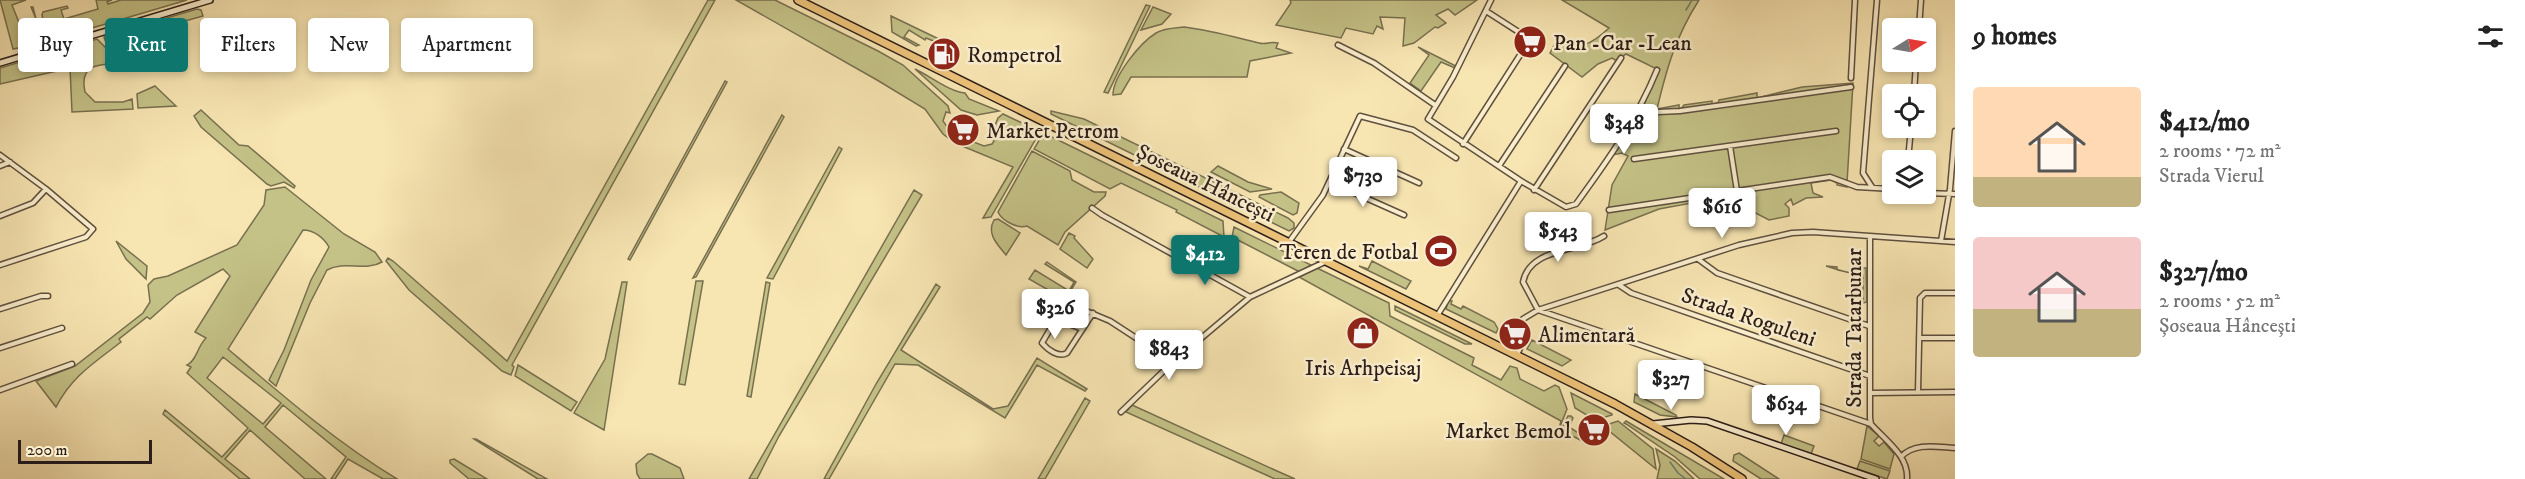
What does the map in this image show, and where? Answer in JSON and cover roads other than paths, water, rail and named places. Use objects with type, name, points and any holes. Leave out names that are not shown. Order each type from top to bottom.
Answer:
[{"type":"highway","name":"Șoseaua Hâncești","points":[[798,0],[1653,424],[1742,479]]},
{"type":"street","points":[[0,63],[210,0]]},
{"type":"street","points":[[1491,0],[1449,84],[1428,119],[1521,182],[1566,207],[1576,204],[1624,135],[1639,111],[1657,70]]},
{"type":"street","points":[[1872,188],[1863,174],[1877,0]]},
{"type":"street","points":[[1919,18],[1920,0]]},
{"type":"street","points":[[1851,78],[1855,1]]},
{"type":"street","points":[[1463,144],[1529,39],[1486,10]]},
{"type":"street","points":[[1338,45],[1374,63],[1435,105]]},
{"type":"street","points":[[1534,190],[1621,58]]},
{"type":"street","points":[[1499,166],[1565,66]]},
{"type":"street","points":[[1658,112],[1680,111],[1851,87]]},
{"type":"street","points":[[1288,242],[1317,205],[1360,116],[1413,130],[1456,158]]},
{"type":"street","points":[[1634,159],[1836,130]]},
{"type":"street","points":[[1941,242],[1953,170],[1955,132]]},
{"type":"street","points":[[1730,146],[1737,190]]},
{"type":"street","points":[[1344,149],[1419,183]]},
{"type":"street","points":[[0,155],[92,226],[92,233],[86,237],[0,265]]},
{"type":"street","points":[[0,166],[10,162]]},
{"type":"street","points":[[1609,210],[1830,177],[1853,186],[1882,188]]},
{"type":"street","points":[[1330,182],[1404,215]]},
{"type":"street","points":[[1437,316],[1521,182]]},
{"type":"street","points":[[0,216],[33,203],[46,189]]},
{"type":"street","points":[[1936,194],[1955,194]]},
{"type":"street","points":[[1092,208],[1250,297]]},
{"type":"street","points":[[1517,355],[1526,335],[1517,330],[1523,319],[1538,310],[1739,245],[1792,233],[1813,232],[1955,242]]},
{"type":"street","points":[[1604,236],[1595,242],[1546,256],[1530,269],[1523,282],[1538,310],[1871,424]]},
{"type":"street","name":"Strada Tatarbunar","points":[[1870,237],[1871,424],[1901,457],[1906,466],[1907,479]]},
{"type":"street","points":[[1698,259],[1717,273],[1870,326]]},
{"type":"street","points":[[1121,412],[1173,362],[1250,297],[1327,261]]},
{"type":"street","name":"Strada Roguleni","points":[[1619,285],[1631,293],[1870,376]]},
{"type":"street","points":[[1918,392],[1920,298],[1922,294],[1955,293]]},
{"type":"street","points":[[0,309],[41,296],[48,296]]},
{"type":"street","points":[[1067,303],[1093,313],[1122,329],[1173,362]]},
{"type":"street","points":[[1082,329],[1056,319],[1042,343],[1061,356],[1067,353],[1093,313]]},
{"type":"street","points":[[1357,328],[1371,321]]},
{"type":"street","points":[[0,348],[62,328]]},
{"type":"street","points":[[1919,338],[1955,338]]},
{"type":"street","points":[[0,390],[72,364]]},
{"type":"street","points":[[1870,393],[1955,392]]},
{"type":"street","points":[[1653,424],[1691,420],[1707,421],[1876,479]]},
{"type":"street","points":[[1901,457],[1907,450],[1915,447],[1955,448]]},
{"type":"waterway","points":[[1686,10],[1692,0]]},
{"type":"waterway","points":[[1670,462],[1686,479]]},
{"type":"place","name":"Pan -Car -Lean","points":[[1530,42]]},
{"type":"place","name":"Rompetrol","points":[[944,54]]},
{"type":"place","name":"Market Petrom","points":[[963,130]]},
{"type":"place","name":"Teren de Fotbal","points":[[1441,251]]},
{"type":"place","name":"Iris Arhpeisaj","points":[[1363,333]]},
{"type":"place","name":"Alimentară","points":[[1515,334]]},
{"type":"place","name":"Market Bemol","points":[[1594,430]]}]
